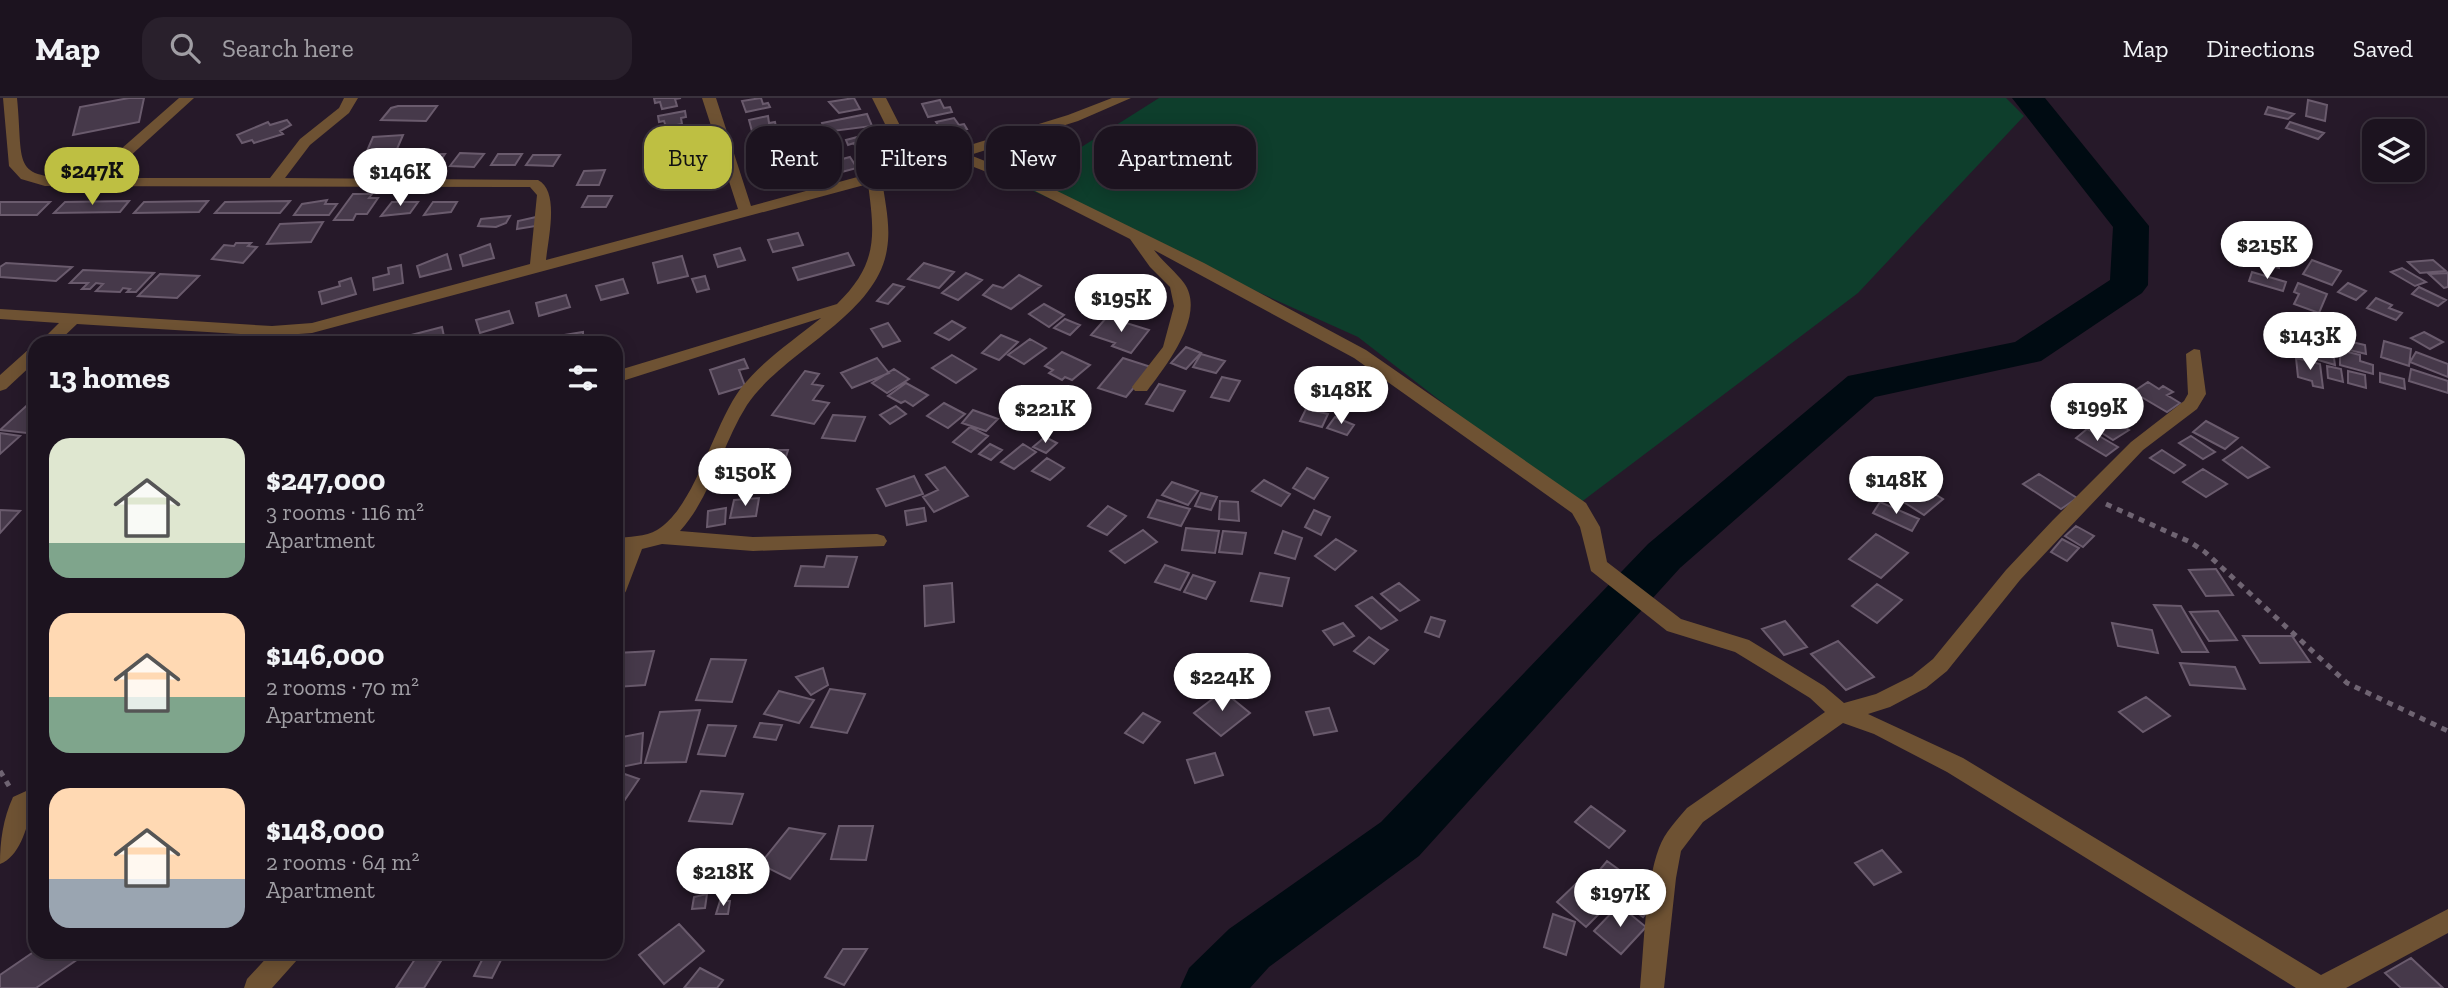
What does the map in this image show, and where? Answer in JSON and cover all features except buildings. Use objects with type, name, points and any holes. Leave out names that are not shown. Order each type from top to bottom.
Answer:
[{"type":"street","points":[[10,98],[16,166],[26,177],[45,181],[533,183],[539,186],[544,195],[538,266]]},
{"type":"street","points":[[91,183],[187,98]]},
{"type":"street","points":[[274,183],[305,142],[344,110],[351,98]]},
{"type":"street","points":[[709,98],[746,212]]},
{"type":"street","points":[[879,98],[893,126]]},
{"type":"street","points":[[972,150],[1073,118],[1124,98]]},
{"type":"street","points":[[972,161],[1040,188],[1360,354],[1403,381],[1579,508],[1590,527],[1598,566],[1674,625],[1742,646],[1816,692],[1841,713],[1906,739],[1955,765],[2320,988],[2448,920]]},
{"type":"street","points":[[0,314],[75,317],[313,336],[538,266],[856,182]]},
{"type":"street","points":[[662,537],[692,505],[733,411],[751,387],[845,305],[870,275],[879,251],[880,229],[875,189]]},
{"type":"street","points":[[1136,236],[1156,264],[1178,286],[1182,306],[1171,348],[1141,387]]},
{"type":"street","points":[[623,375],[845,305]]},
{"type":"street","points":[[55,336],[75,317]]},
{"type":"street","points":[[1651,988],[1664,878],[1670,850],[1677,836],[1695,815],[1841,713],[1882,701],[1919,682],[1940,665],[2013,575],[2088,496],[2137,446],[2191,405],[2197,394],[2194,354]]},
{"type":"street","points":[[0,385],[28,360]]},
{"type":"street","points":[[626,544],[662,537],[753,544],[877,541]]},
{"type":"street","points":[[0,854],[15,830],[21,804],[28,800]]},
{"type":"street","points":[[256,988],[282,959]]},
{"type":"path","points":[[2088,496],[2190,542],[2205,552],[2347,683],[2371,697],[2448,732]]},
{"type":"green space","points":[[1159,98],[2006,98],[2024,116],[1858,293],[1576,506],[1358,337],[1029,189],[1080,189],[1080,148],[1094,139],[1094,189],[1256,189],[1256,126],[1115,126]]},
{"type":"waterway","points":[[1210,988],[1249,948],[1400,839],[1664,556],[1862,386],[2027,352],[2129,285],[2131,226],[2028,98]]}]
